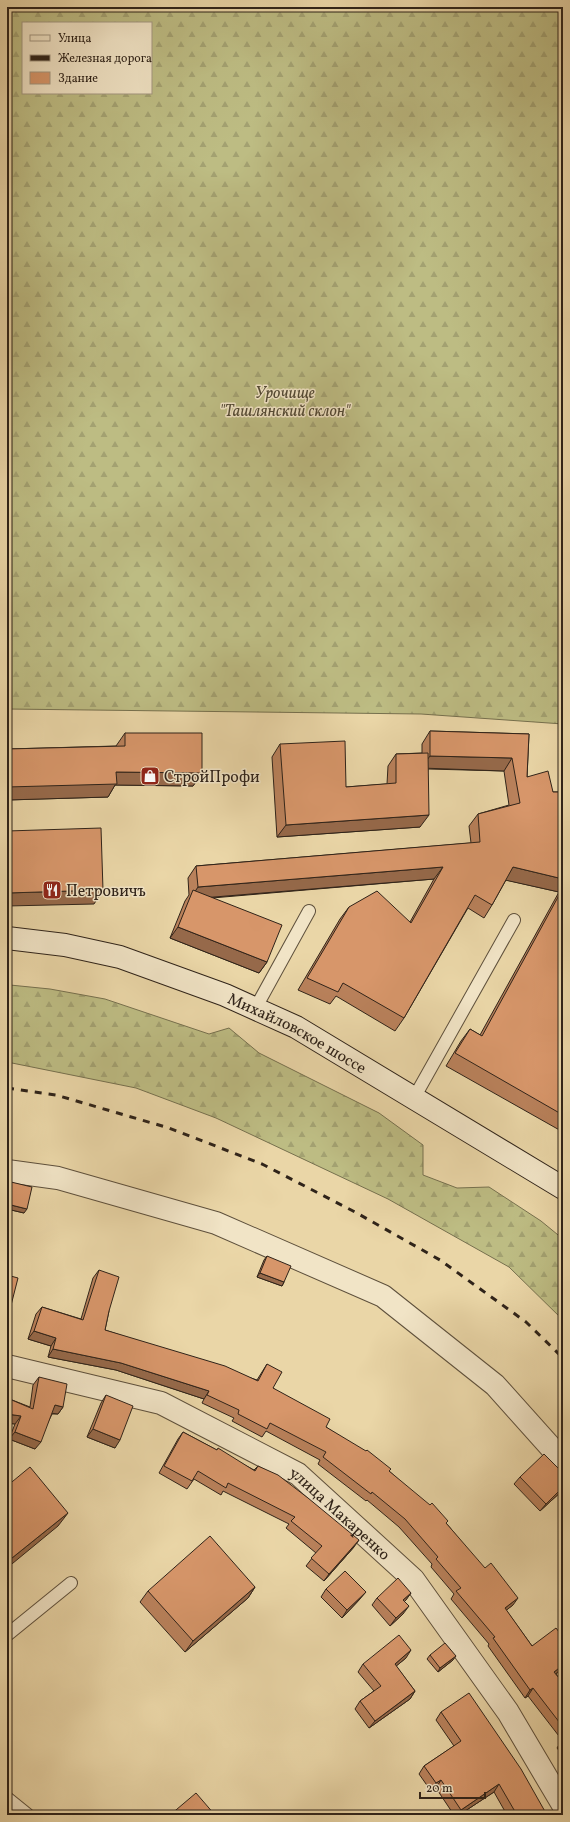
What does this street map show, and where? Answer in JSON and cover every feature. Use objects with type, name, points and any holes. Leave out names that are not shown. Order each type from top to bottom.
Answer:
[{"type":"street","name":"Михайловское шоссе","points":[[7,938],[65,945],[120,957],[173,975],[296,1027],[563,1188]]},
{"type":"street","points":[[7,1171],[58,1178],[216,1223],[383,1296],[495,1385],[563,1461]]},
{"type":"street","name":"улица Макаренко","points":[[7,1366],[161,1403],[298,1474],[413,1578],[508,1712],[563,1805]]},
{"type":"lane","points":[[255,1009],[309,911]]},
{"type":"lane","points":[[414,1098],[514,920]]},
{"type":"lane","points":[[7,1635],[71,1583]]},
{"type":"lane","points":[[7,1798],[28,1815]]},
{"type":"green space","name":"Урочище \"Ташлянский склон\"","points":[[7,7],[563,7],[563,724],[421,714],[7,709]]},
{"type":"green space","points":[[10,985],[50,989],[105,999],[209,1034],[229,1028],[259,1053],[379,1113],[423,1145],[423,1175],[457,1188],[489,1187],[541,1221],[563,1239],[563,1320],[509,1267],[388,1199],[216,1118],[136,1088],[7,1062],[7,986]]},
{"type":"building","points":[[430,731],[529,734],[527,777],[548,771],[553,792],[563,792],[563,879],[513,867],[492,905],[475,895],[404,1018],[343,983],[338,992],[307,978],[349,907],[377,891],[411,923],[443,867],[198,887],[196,866],[480,842],[478,814],[520,803],[512,758],[430,756]]},
{"type":"building","points":[[125,733],[202,733],[202,773],[116,772],[117,784],[7,787],[7,749],[125,746]]},
{"type":"building","points":[[345,741],[346,787],[396,783],[396,754],[428,753],[429,815],[286,825],[280,744]]},
{"type":"building","points":[[101,828],[103,890],[7,893],[7,831]]},
{"type":"building","points":[[563,888],[563,1115],[455,1053],[470,1029],[482,1036]]},
{"type":"building","points":[[193,890],[282,925],[267,962],[178,927]]},
{"type":"building","points":[[11,1182],[32,1187],[27,1209],[7,1204]]},
{"type":"building","points":[[267,1256],[291,1266],[284,1282],[260,1273]]},
{"type":"building","points":[[99,1270],[119,1277],[105,1330],[225,1366],[258,1381],[267,1364],[282,1372],[273,1388],[330,1419],[326,1427],[366,1451],[367,1450],[391,1469],[389,1471],[430,1505],[432,1503],[448,1521],[446,1523],[485,1568],[491,1563],[518,1598],[505,1608],[532,1646],[556,1628],[563,1637],[563,1665],[554,1672],[563,1683],[563,1727],[533,1688],[530,1690],[493,1638],[495,1637],[456,1591],[461,1588],[436,1559],[438,1557],[405,1519],[372,1492],[371,1494],[323,1457],[326,1452],[270,1423],[267,1429],[238,1414],[239,1410],[207,1395],[209,1391],[121,1363],[53,1349],[56,1338],[34,1331],[42,1307],[83,1320]]},
{"type":"building","points":[[7,1275],[18,1278],[7,1321]]},
{"type":"building","points":[[39,1377],[67,1384],[63,1407],[55,1405],[41,1442],[15,1432],[21,1416],[7,1414],[7,1398],[33,1409]]},
{"type":"building","points":[[106,1395],[133,1406],[120,1440],[93,1429]]},
{"type":"building","points":[[183,1432],[217,1450],[218,1448],[255,1471],[258,1466],[278,1475],[359,1540],[329,1574],[311,1558],[322,1546],[291,1521],[295,1517],[228,1483],[226,1488],[198,1471],[192,1481],[164,1466]]},
{"type":"building","points":[[544,1454],[563,1473],[563,1487],[546,1504],[520,1477]]},
{"type":"building","points":[[30,1467],[68,1513],[7,1562],[7,1486]]},
{"type":"building","points":[[210,1536],[255,1587],[193,1641],[148,1591]]},
{"type":"building","points":[[345,1571],[366,1592],[347,1610],[326,1589]]},
{"type":"building","points":[[398,1578],[411,1593],[403,1600],[409,1606],[396,1618],[377,1598]]},
{"type":"building","points":[[399,1635],[411,1650],[395,1664],[415,1691],[375,1721],[360,1701],[381,1686],[363,1664]]},
{"type":"building","points":[[445,1643],[456,1656],[440,1668],[430,1655]]},
{"type":"building","points":[[469,1693],[521,1769],[547,1815],[517,1815],[499,1784],[461,1810],[441,1780],[436,1783],[424,1766],[461,1741],[441,1712]]},
{"type":"building","points":[[196,1793],[215,1815],[170,1815]]},
{"type":"railway","points":[[7,1088],[56,1095],[169,1128],[262,1164],[355,1212],[440,1260],[526,1322],[563,1358]]},
{"type":"place","name":"СтройПрофи","points":[[150,776]]},
{"type":"place","name":"Петровичъ","points":[[52,890]]}]
